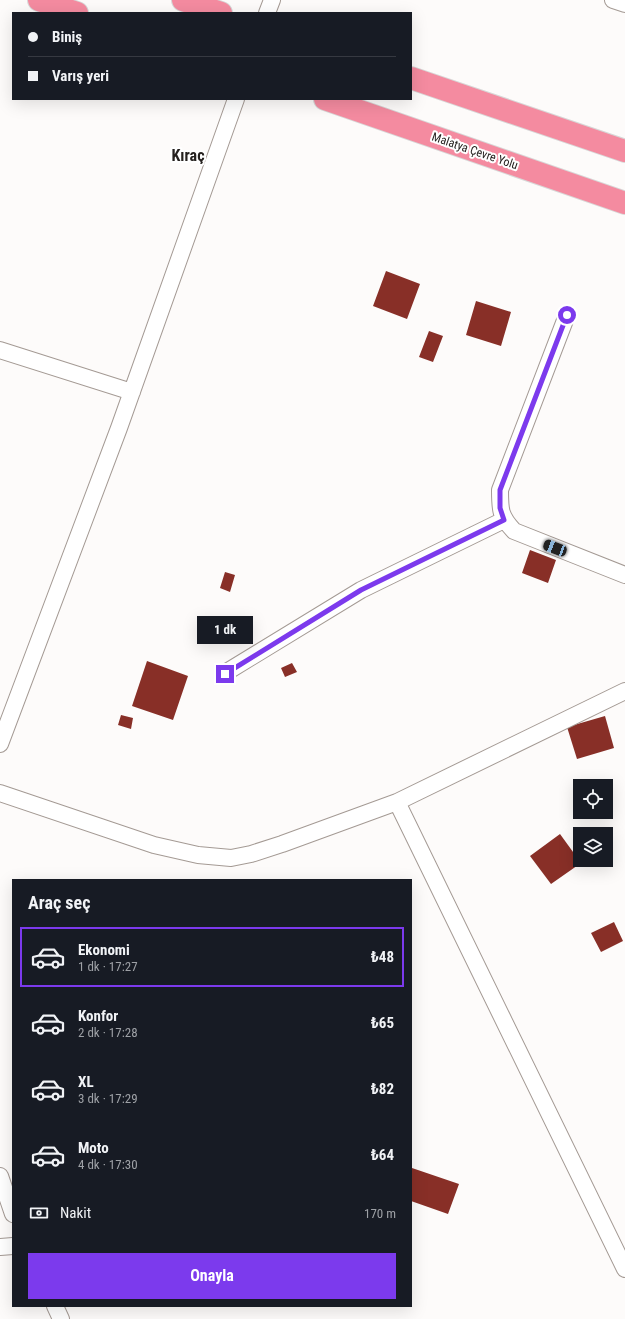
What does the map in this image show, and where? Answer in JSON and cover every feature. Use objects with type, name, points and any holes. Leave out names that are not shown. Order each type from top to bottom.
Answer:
[{"type":"highway","points":[[39,0],[74,12]]},
{"type":"highway","points":[[183,0],[218,12]]},
{"type":"highway","points":[[412,78],[625,151]]},
{"type":"highway","name":"Malatya Çevre Yolu","points":[[328,100],[625,203]]},
{"type":"street","points":[[267,12],[272,0]]},
{"type":"street","points":[[613,0],[625,4]]},
{"type":"street","points":[[0,744],[132,392],[236,100]]},
{"type":"street","points":[[567,315],[500,490],[500,508],[504,520],[514,531],[625,575]]},
{"type":"street","points":[[0,350],[132,392]]},
{"type":"street","points":[[225,674],[361,590],[504,520]]},
{"type":"street","points":[[0,793],[154,845],[198,855],[231,858],[251,854],[282,844],[397,802],[625,691]]},
{"type":"street","points":[[397,802],[625,1269]]},
{"type":"street","points":[[0,1176],[12,1211]]},
{"type":"street","points":[[0,1247],[12,1246]]},
{"type":"street","points":[[55,1307],[61,1319]]},
{"type":"building","points":[[386,271],[420,284],[407,319],[373,306]]},
{"type":"building","points":[[476,301],[511,312],[501,346],[466,335]]},
{"type":"building","points":[[429,331],[443,336],[433,362],[419,357]]},
{"type":"building","points":[[530,550],[556,560],[548,583],[522,573]]},
{"type":"building","points":[[225,572],[235,575],[230,592],[220,588]]},
{"type":"building","points":[[147,661],[188,676],[173,720],[132,706]]},
{"type":"building","points":[[292,663],[297,672],[285,677],[281,668]]},
{"type":"building","points":[[121,715],[133,718],[131,729],[118,725]]},
{"type":"building","points":[[605,716],[614,748],[577,759],[567,727]]},
{"type":"building","points":[[560,834],[573,852],[573,867],[575,867],[551,884],[530,856]]},
{"type":"building","points":[[614,922],[623,941],[601,952],[591,933]]},
{"type":"building","points":[[412,1168],[459,1184],[448,1214],[412,1201]]},
{"type":"district","name":"Kıraç","points":[[188,155]]},
{"type":"route","points":[[225,674],[361,590],[504,520],[500,508],[500,490],[567,315]]}]
